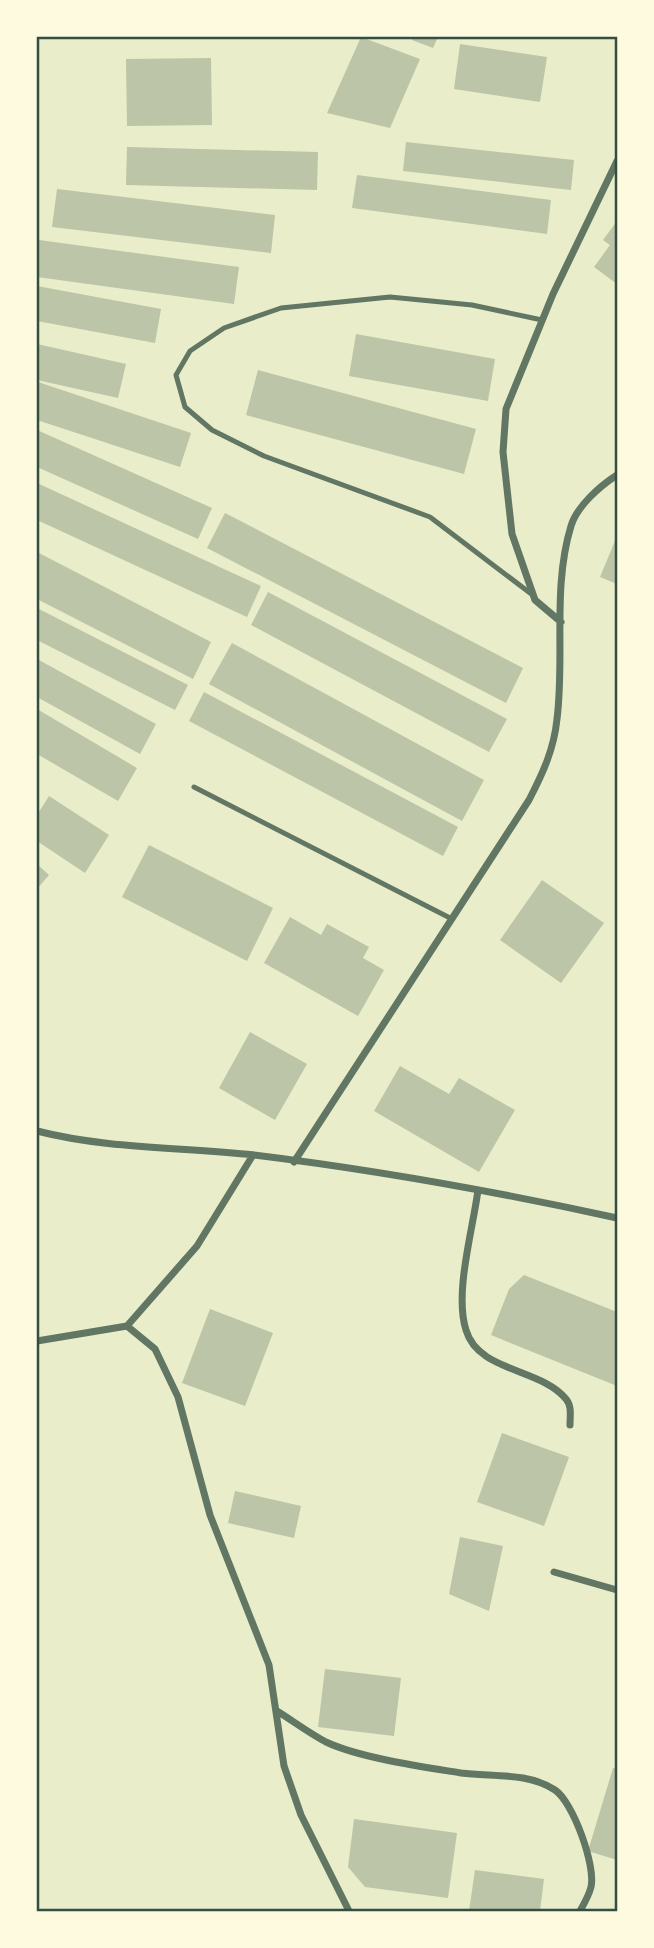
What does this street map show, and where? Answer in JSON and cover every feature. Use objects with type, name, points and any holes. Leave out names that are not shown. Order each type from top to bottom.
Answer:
[{"type":"street","points":[[561,622],[534,596],[512,534],[503,452],[506,409],[542,320],[617,161]]},
{"type":"street","points":[[294,1162],[529,800],[549,760],[560,689],[561,622],[571,525],[583,504],[617,475]]},
{"type":"street","points":[[37,1131],[134,1146],[253,1155],[478,1190],[617,1218]]},
{"type":"street","points":[[37,1341],[127,1326],[197,1246],[253,1155]]},
{"type":"street","points":[[478,1190],[462,1300],[466,1332],[481,1353],[566,1398],[570,1409],[570,1425]]},
{"type":"street","points":[[127,1326],[155,1349],[171,1378],[210,1515],[269,1665],[284,1766],[297,1803],[349,1911]]},
{"type":"street","points":[[554,1572],[617,1590]]},
{"type":"street","points":[[276,1711],[328,1743],[387,1759],[463,1773],[520,1777],[555,1790],[568,1802],[578,1823],[587,1860],[592,1885],[580,1911]]},
{"type":"lane","points":[[534,596],[477,550],[430,517],[264,456],[212,430],[184,407],[176,376],[190,351],[224,328],[281,308],[390,297],[472,305],[542,320]]},
{"type":"lane","points":[[194,787],[452,919]]},
{"type":"building","points":[[361,37],[420,59],[390,128],[327,113]]},
{"type":"building","points":[[413,37],[438,37],[433,48],[412,40]]},
{"type":"building","points":[[460,44],[547,57],[540,102],[454,89]]},
{"type":"building","points":[[211,58],[212,125],[127,126],[126,59]]},
{"type":"building","points":[[406,142],[574,160],[571,190],[403,171]]},
{"type":"building","points":[[127,147],[318,152],[317,190],[126,185]]},
{"type":"building","points":[[357,175],[551,200],[547,234],[352,208]]},
{"type":"building","points":[[57,189],[275,215],[271,253],[52,227]]},
{"type":"building","points":[[617,221],[617,284],[594,267],[610,245],[603,240]]},
{"type":"building","points":[[39,240],[239,267],[234,304],[37,277]]},
{"type":"building","points":[[37,286],[161,309],[155,343],[37,321]]},
{"type":"building","points":[[356,334],[495,359],[488,401],[349,376]]},
{"type":"building","points":[[37,344],[126,364],[118,398],[37,380]]},
{"type":"building","points":[[258,370],[476,429],[464,474],[246,415]]},
{"type":"building","points":[[38,382],[191,433],[180,467],[37,420]]},
{"type":"building","points":[[37,430],[212,508],[198,539],[37,467]]},
{"type":"building","points":[[37,483],[261,586],[247,617],[37,520]]},
{"type":"building","points":[[225,513],[523,668],[506,703],[207,548]]},
{"type":"building","points":[[617,536],[617,584],[600,577]]},
{"type":"building","points":[[37,552],[211,642],[193,679],[37,599]]},
{"type":"building","points":[[268,592],[507,719],[489,752],[251,625]]},
{"type":"building","points":[[37,608],[188,685],[175,710],[37,640]]},
{"type":"building","points":[[232,643],[484,780],[462,821],[209,684]]},
{"type":"building","points":[[37,659],[156,724],[140,754],[37,697]]},
{"type":"building","points":[[204,692],[458,827],[443,856],[189,721]]},
{"type":"building","points":[[37,709],[137,768],[118,801],[37,754]]},
{"type":"building","points":[[49,796],[109,835],[85,873],[37,841],[37,815]]},
{"type":"building","points":[[149,845],[273,908],[247,961],[122,897]]},
{"type":"building","points":[[37,864],[49,875],[37,889]]},
{"type":"building","points":[[542,880],[604,923],[561,983],[500,940]]},
{"type":"building","points":[[290,917],[321,935],[327,924],[369,947],[363,958],[384,970],[358,1016],[264,963]]},
{"type":"building","points":[[250,1032],[307,1064],[275,1120],[219,1088]]},
{"type":"building","points":[[400,1066],[449,1094],[459,1078],[515,1110],[479,1172],[374,1111]]},
{"type":"building","points":[[524,1275],[617,1312],[617,1386],[491,1335],[509,1289]]},
{"type":"building","points":[[210,1309],[273,1333],[245,1406],[182,1383]]},
{"type":"building","points":[[502,1433],[569,1457],[544,1526],[477,1502]]},
{"type":"building","points":[[235,1491],[301,1506],[294,1538],[228,1523]]},
{"type":"building","points":[[460,1537],[503,1546],[489,1611],[449,1594]]},
{"type":"building","points":[[325,1669],[401,1678],[394,1736],[318,1727]]},
{"type":"building","points":[[613,1768],[617,1769],[617,1860],[588,1851]]},
{"type":"building","points":[[354,1819],[457,1833],[448,1898],[365,1887],[348,1867]]},
{"type":"building","points":[[475,1870],[544,1879],[540,1911],[469,1911]]}]
